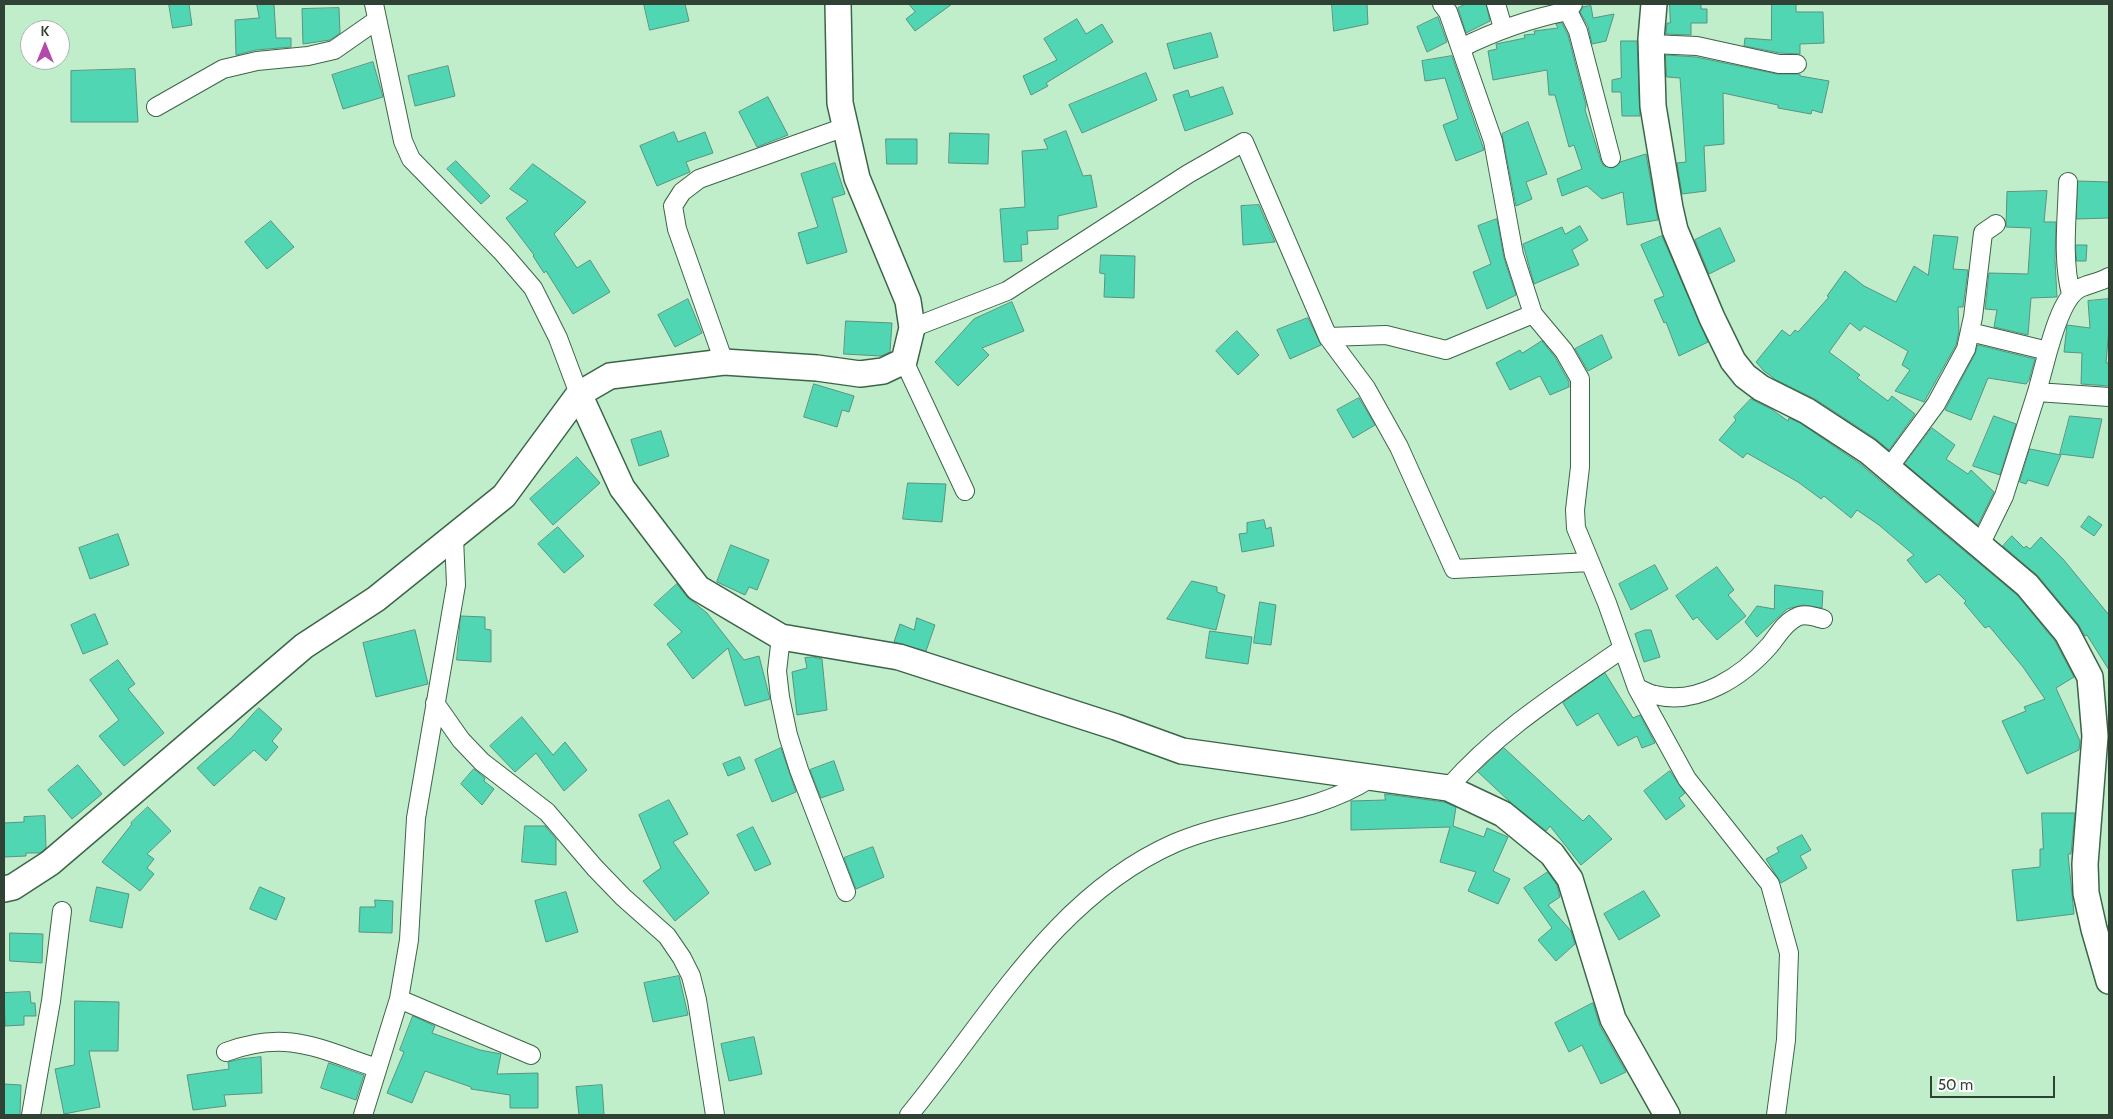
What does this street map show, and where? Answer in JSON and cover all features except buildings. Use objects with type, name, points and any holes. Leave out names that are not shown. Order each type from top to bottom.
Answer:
[{"type":"street","points":[[838,4],[840,103],[857,178],[908,301],[912,328],[904,361],[964,491]]},
{"type":"street","points":[[1442,4],[1448,12],[1493,141],[1514,255],[1533,314],[1564,351],[1580,379],[1580,467],[1575,510],[1576,528],[1607,603],[1637,688],[1686,779],[1770,884],[1789,953],[1786,1040],[1776,1115]]},
{"type":"street","points":[[1496,4],[1503,28]]},
{"type":"street","points":[[1654,4],[1651,44],[1653,106],[1675,230],[1712,318],[1733,361],[1745,376],[1761,388],[1807,411],[1868,451],[2027,586],[2067,633],[2090,677],[2095,736],[2085,864],[2086,893],[2094,930],[2109,980]]},
{"type":"street","points":[[1461,48],[1503,28],[1571,7],[1611,158]]},
{"type":"street","points":[[156,107],[223,69],[251,63],[308,56],[334,50],[376,12],[404,141],[411,159],[502,252],[533,288],[558,338],[579,394],[622,488],[698,588],[781,637],[899,657],[1116,727],[1182,751],[1448,788],[1503,814],[1552,854],[1570,879],[1613,1019],[1667,1115]]},
{"type":"street","points":[[1651,44],[1697,46],[1779,64],[1797,64]]},
{"type":"street","points":[[724,362],[677,229],[673,206],[682,192],[699,179],[845,127]]},
{"type":"street","points":[[912,328],[1007,291],[1188,174],[1244,142],[1328,337],[1366,388],[1398,447],[1454,569],[1590,562]]},
{"type":"street","points":[[2068,182],[2066,258],[2067,280],[2071,294]]},
{"type":"street","points":[[1888,469],[1936,404],[1966,349],[1980,268],[1983,234],[1996,224]]},
{"type":"street","points":[[1979,547],[2004,496],[2055,329],[2071,294],[2079,288],[2109,277]]},
{"type":"street","points":[[1328,337],[1386,335],[1446,350],[1533,314]]},
{"type":"street","points":[[1970,332],[2048,351]]},
{"type":"street","points":[[4,889],[13,887],[50,863],[304,646],[376,599],[504,496],[544,445],[579,394],[610,376],[724,362],[817,368],[860,374],[883,371],[904,361]]},
{"type":"street","points":[[2037,392],[2109,397]]},
{"type":"street","points":[[363,1115],[399,999],[409,940],[416,818],[456,586],[454,536]]},
{"type":"street","points":[[1637,688],[1655,695],[1677,697],[1708,690],[1734,677],[1769,646],[1785,625],[1798,616],[1811,616],[1823,619]]},
{"type":"street","points":[[781,637],[776,671],[788,736],[799,770],[846,892]]},
{"type":"street","points":[[1448,788],[1469,764],[1512,726],[1622,649]]},
{"type":"street","points":[[435,703],[460,740],[482,762],[547,812],[617,891],[667,936],[682,958],[692,976],[715,1115]]},
{"type":"street","points":[[909,1115],[1002,992],[1040,947],[1078,908],[1123,872],[1175,844],[1217,829],[1325,801],[1354,789],[1371,778]]},
{"type":"street","points":[[31,1115],[51,1001],[62,911]]},
{"type":"street","points":[[399,999],[531,1055]]},
{"type":"street","points":[[226,1052],[260,1042],[291,1041],[306,1044],[378,1068]]}]
